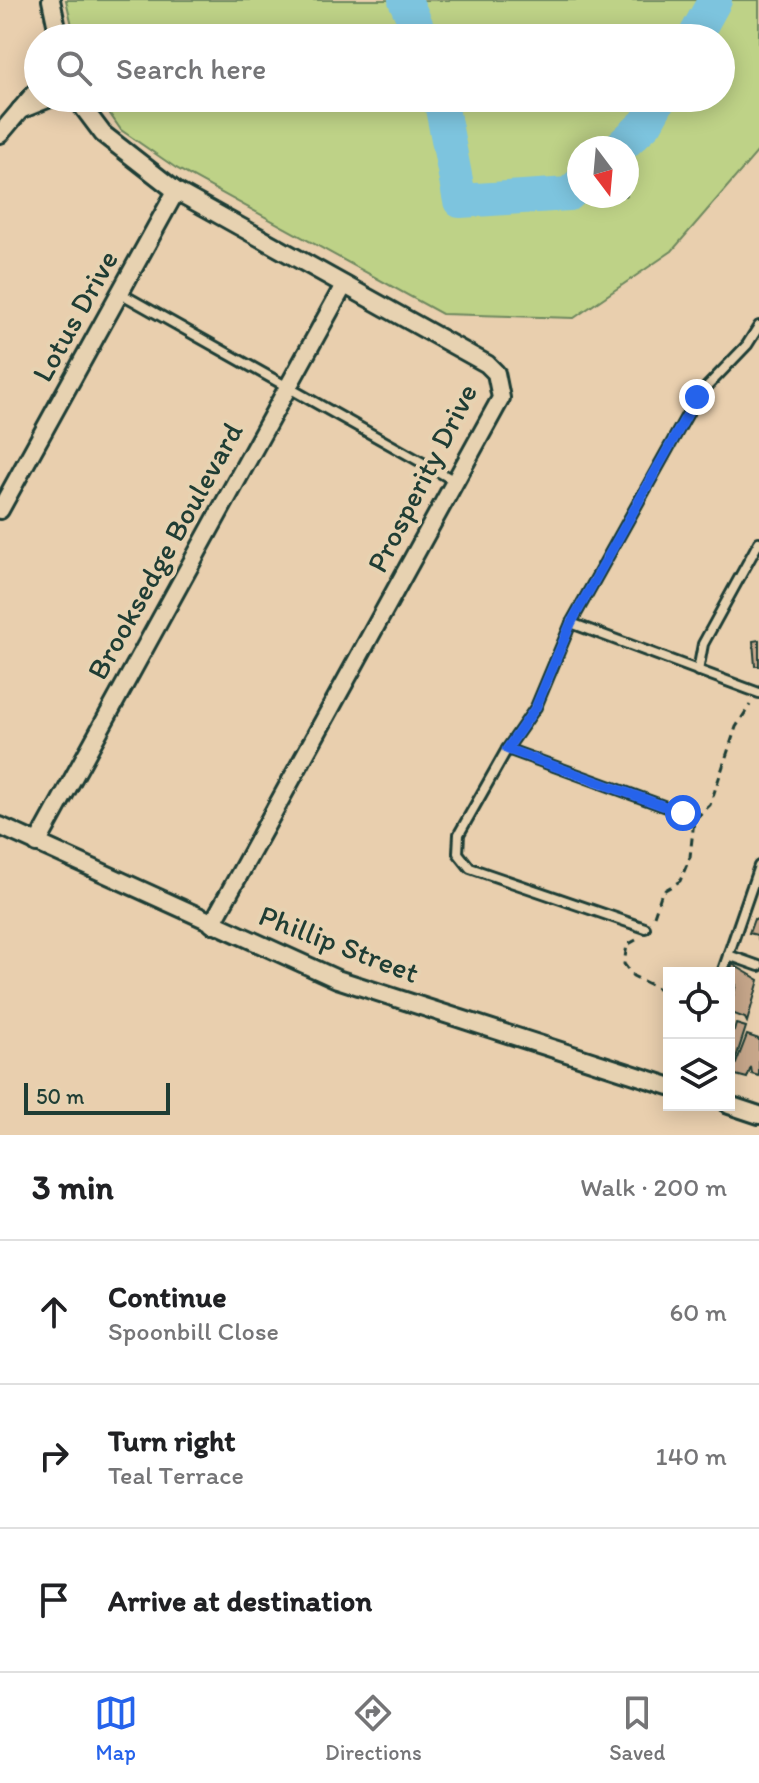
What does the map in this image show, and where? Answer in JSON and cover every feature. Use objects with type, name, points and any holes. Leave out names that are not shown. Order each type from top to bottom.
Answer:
[{"type":"street","points":[[51,0],[56,24]]},
{"type":"street","points":[[0,134],[24,105]]},
{"type":"street","points":[[20,110],[24,108]]},
{"type":"street","name":"Prosperity Drive","points":[[86,112],[103,134],[176,191],[487,364],[496,373],[501,398],[212,924]]},
{"type":"street","name":"Lotus Drive","points":[[0,510],[176,191]]},
{"type":"street","name":"Brooksedge Boulevard","points":[[37,844],[344,285]]},
{"type":"street","name":"Phillip Street","points":[[0,826],[337,979],[663,1084]]},
{"type":"street","points":[[735,1107],[759,1115]]},
{"type":"lane","points":[[120,293],[456,481]]},
{"type":"lane","points":[[645,928],[470,868],[458,853],[459,834],[507,749],[536,707],[571,623],[697,397],[747,345],[759,326]]},
{"type":"lane","points":[[698,671],[703,644],[759,542]]},
{"type":"lane","points":[[571,623],[757,692]]},
{"type":"lane","points":[[507,749],[683,813]]},
{"type":"lane","points":[[724,967],[759,866]]},
{"type":"lane","points":[[728,955],[759,966]]},
{"type":"path","points":[[652,919],[662,892],[680,881],[690,857],[694,820],[710,805],[736,727],[746,716],[757,692]]},
{"type":"path","points":[[638,939],[627,945],[624,964],[633,976],[663,991]]},
{"type":"green space","points":[[66,0],[759,0],[759,150],[672,251],[574,318],[442,314],[176,168],[121,130],[109,112],[735,112],[735,24],[72,24]]},
{"type":"building","points":[[759,640],[759,666],[755,666],[753,641]]},
{"type":"building","points":[[754,919],[759,921],[759,941],[757,935],[749,933]]},
{"type":"building","points":[[732,964],[759,980],[747,1022],[735,1014],[735,967],[732,967]]},
{"type":"building","points":[[736,1024],[746,1027],[735,1061],[735,1039]]},
{"type":"building","points":[[747,1035],[759,1039],[759,1076],[752,1074],[751,1067],[747,1078],[735,1075],[735,1066]]},
{"type":"waterway","points":[[405,0],[416,24]]},
{"type":"waterway","points":[[702,24],[715,0]]},
{"type":"waterway","points":[[443,112],[460,201],[567,194]]},
{"type":"waterway","points":[[632,136],[652,112]]},
{"type":"route","points":[[683,813],[507,749],[536,707],[571,623],[697,397]]}]
